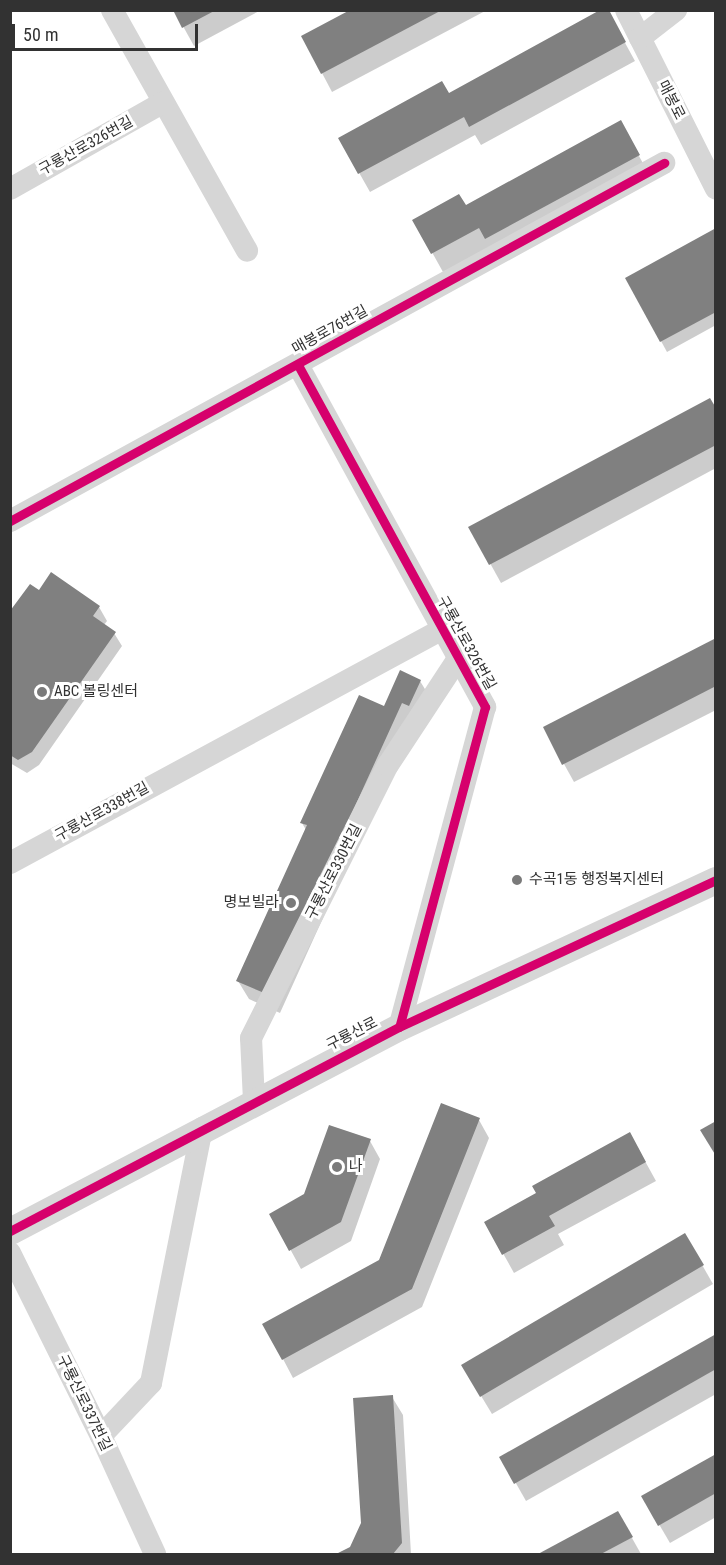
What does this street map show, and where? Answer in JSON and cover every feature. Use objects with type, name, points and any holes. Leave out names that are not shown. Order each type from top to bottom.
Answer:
[{"type":"street","points":[[112,10],[162,103],[247,251]]},
{"type":"street","name":"매봉로","points":[[626,10],[716,189]]},
{"type":"street","points":[[640,38],[676,10]]},
{"type":"street","name":"구룡산로326번길","points":[[10,189],[162,103]]},
{"type":"street","name":"매봉로76번길","points":[[10,521],[664,164]]},
{"type":"street","name":"구룡산로326번길","points":[[298,365],[485,707],[399,1027]]},
{"type":"street","name":"구룡산로326번길","points":[[194,761],[441,630]]},
{"type":"street","name":"구룡산로330번길","points":[[254,1101],[251,1038],[388,765],[459,657]]},
{"type":"street","name":"구룡산로338번길","points":[[10,863],[194,761]]},
{"type":"street","name":"구룡산로","points":[[10,1231],[202,1128],[399,1027],[716,880]]},
{"type":"street","points":[[101,1436],[151,1383],[202,1128]]},
{"type":"street","name":"구룡산로337번길","points":[[10,1253],[101,1436],[155,1554]]},
{"type":"building","points":[[173,10],[216,10],[182,28]]},
{"type":"building","points":[[350,10],[442,10],[321,74],[301,36]]},
{"type":"building","points":[[600,10],[609,10],[626,42],[469,127],[464,117],[358,174],[338,138],[442,81],[449,93]]},
{"type":"building","points":[[621,120],[640,155],[485,239],[479,228],[431,254],[412,220],[459,194],[466,205]]},
{"type":"building","points":[[716,228],[716,312],[660,342],[625,278]]},
{"type":"building","points":[[710,398],[716,408],[716,445],[489,565],[468,527]]},
{"type":"building","name":"ABC 볼링센터","points":[[51,572],[100,606],[93,616],[116,632],[32,752],[18,760],[10,755],[10,611],[30,584],[39,590]]},
{"type":"building","points":[[716,638],[716,686],[562,765],[543,727]]},
{"type":"building","name":"명보빌라","points":[[400,670],[421,680],[409,706],[402,703],[269,995],[236,981],[307,825],[300,823],[359,695],[384,706]]},
{"type":"building","points":[[441,1103],[480,1118],[412,1289],[282,1360],[262,1324],[379,1260]]},
{"type":"building","points":[[716,1121],[716,1156],[700,1130]]},
{"type":"building","name":"나","points":[[329,1125],[371,1139],[341,1222],[289,1251],[269,1214],[304,1194]]},
{"type":"building","points":[[630,1132],[646,1162],[549,1216],[555,1226],[502,1255],[484,1222],[536,1193],[532,1186]]},
{"type":"building","points":[[685,1233],[704,1265],[480,1397],[461,1365]]},
{"type":"building","points":[[716,1334],[716,1369],[514,1484],[499,1457]]},
{"type":"building","points":[[393,1395],[402,1543],[393,1554],[336,1554],[350,1547],[361,1523],[353,1398]]},
{"type":"building","points":[[716,1454],[716,1493],[658,1526],[641,1496]]},
{"type":"building","points":[[618,1511],[633,1537],[601,1554],[538,1554]]},
{"type":"cycle path","points":[[10,521],[664,163]]},
{"type":"cycle path","points":[[298,365],[485,707],[399,1027]]},
{"type":"cycle path","points":[[10,1231],[399,1027],[716,880]]},
{"type":"place","name":"ABC 볼링센터","points":[[42,692]]},
{"type":"place","name":"수곡1동 행정복지센터","points":[[517,880]]},
{"type":"place","name":"명보빌라","points":[[291,903]]},
{"type":"place","name":"나","points":[[337,1167]]}]
